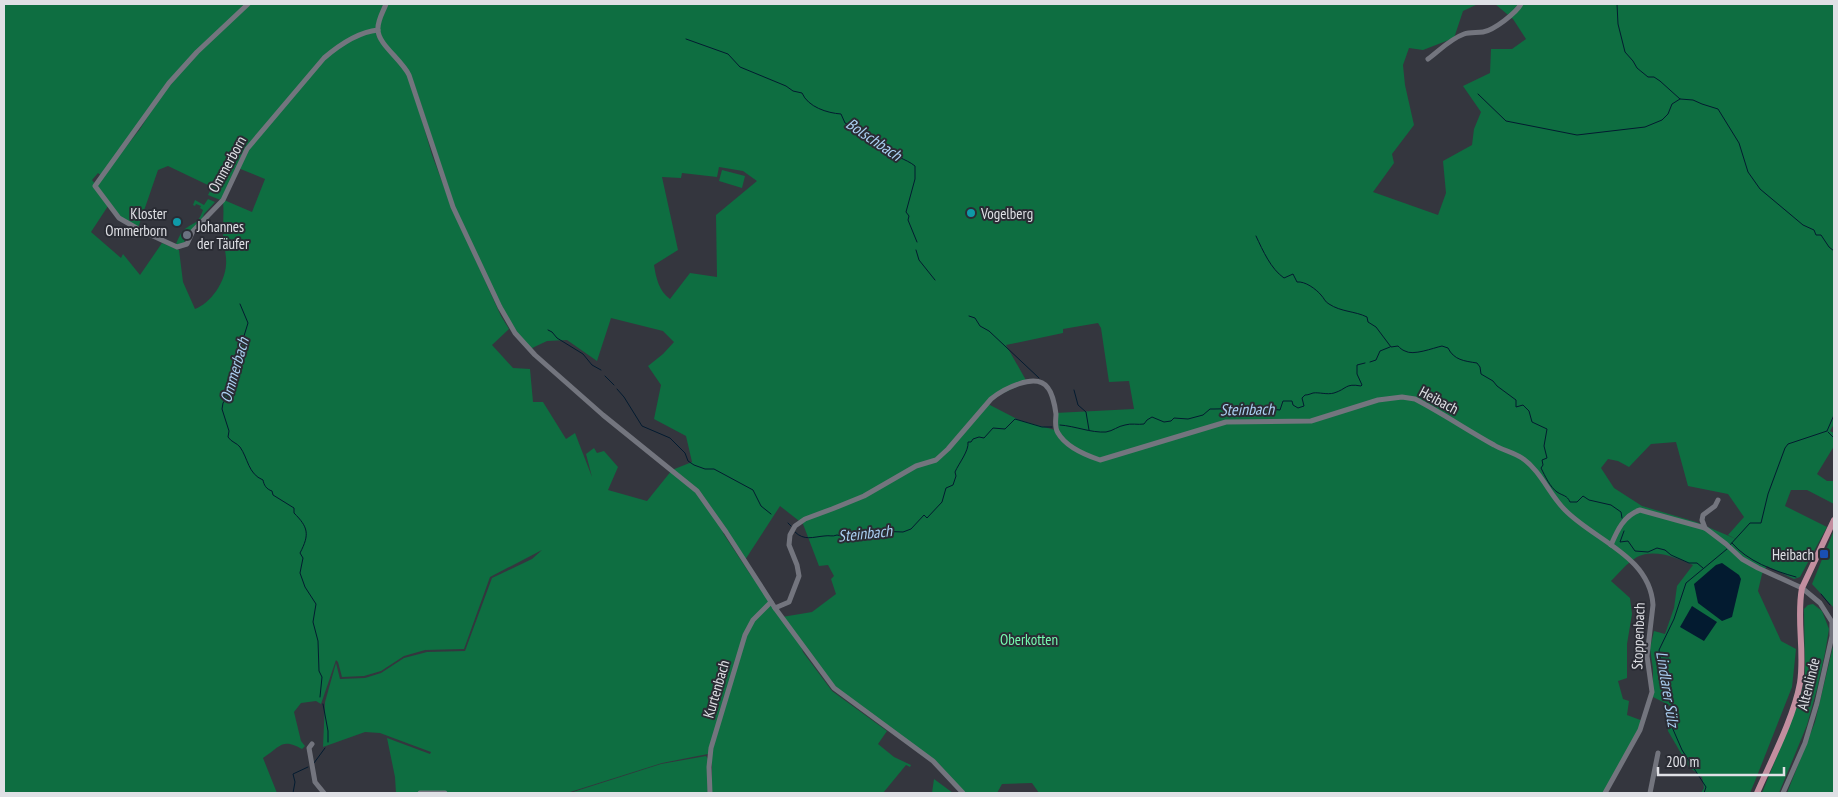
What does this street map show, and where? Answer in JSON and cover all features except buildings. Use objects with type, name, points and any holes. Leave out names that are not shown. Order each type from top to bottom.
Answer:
[{"type":"main road","points":[[1757,793],[1795,702],[1800,683],[1800,600],[1802,588],[1834,520]]},
{"type":"street","name":"Ommerborn","points":[[248,4],[197,52],[169,83],[96,186],[119,218],[177,247],[188,244],[193,231],[223,200],[247,149],[324,58],[337,47],[370,31],[378,30]]},
{"type":"street","points":[[386,4],[378,30],[383,43],[402,62],[409,75],[453,207],[500,308],[511,327],[534,355],[607,419],[697,491],[771,602],[834,688],[936,763],[963,793]]},
{"type":"street","points":[[1428,59],[1452,40],[1465,33],[1490,30],[1510,16],[1521,4]]},
{"type":"street","name":"Heibach","points":[[776,608],[789,602],[798,582],[798,568],[789,542],[791,532],[797,524],[808,517],[854,500],[916,466],[936,460],[996,396],[1024,382],[1033,382],[1049,388],[1056,413],[1056,430],[1059,436],[1084,454],[1100,460],[1226,422],[1311,421],[1378,400],[1402,396],[1415,398],[1496,446],[1521,457],[1533,468],[1565,511],[1611,545]]},
{"type":"street","points":[[1705,528],[1702,520],[1703,514],[1715,506],[1718,500]]},
{"type":"street","points":[[1611,545],[1619,528],[1628,517],[1640,510],[1705,528],[1729,546],[1742,559],[1802,588]]},
{"type":"street","name":"Stoppenbach","points":[[1605,793],[1640,730],[1652,692],[1647,656],[1653,596],[1649,584],[1633,562],[1611,545]]},
{"type":"street","name":"Altenlinde","points":[[1783,793],[1815,711],[1832,636],[1832,622],[1827,613],[1820,603],[1802,588]]},
{"type":"street","name":"Kurtenbach","points":[[710,793],[709,767],[711,748],[745,635],[753,620],[771,602]]},
{"type":"street","points":[[312,744],[309,748],[314,782],[324,793]]},
{"type":"street","points":[[1650,793],[1658,753]]},
{"type":"street","points":[[420,793],[445,793]]},
{"type":"green space","name":"Oberkotten","points":[[4,4],[246,4],[193,54],[156,98],[128,142],[102,176],[98,173],[92,180],[96,185],[140,129],[161,96],[196,55],[249,4],[384,4],[380,14],[378,29],[388,4],[1478,4],[1463,11],[1454,38],[1423,50],[1409,48],[1403,65],[1405,85],[1414,125],[1392,154],[1394,163],[1373,192],[1438,215],[1446,193],[1443,161],[1472,145],[1474,129],[1481,112],[1463,86],[1490,73],[1491,49],[1512,49],[1526,39],[1513,19],[1495,4],[1834,4],[1834,424],[1830,431],[1834,433],[1834,446],[1817,474],[1827,481],[1834,481],[1834,504],[1807,490],[1791,490],[1785,506],[1827,527],[1800,577],[1794,579],[1767,566],[1762,574],[1758,591],[1781,641],[1796,649],[1792,687],[1750,793],[1701,793],[1704,788],[1702,777],[1689,767],[1668,731],[1669,705],[1653,697],[1653,669],[1650,648],[1654,631],[1665,634],[1674,608],[1677,586],[1693,565],[1666,555],[1651,553],[1633,559],[1611,581],[1630,598],[1632,614],[1627,644],[1627,678],[1618,681],[1623,699],[1629,701],[1627,715],[1643,721],[1604,793],[1039,793],[1032,783],[1002,784],[997,793],[964,793],[940,765],[838,691],[800,643],[803,652],[832,691],[887,731],[878,744],[894,757],[911,765],[910,767],[906,765],[883,793],[712,793],[712,748],[721,717],[708,754],[662,763],[567,793],[447,793],[439,791],[396,793],[395,777],[387,738],[430,754],[431,752],[380,733],[365,732],[323,747],[325,702],[336,663],[340,679],[365,678],[381,673],[404,658],[427,652],[465,651],[492,578],[532,559],[542,550],[490,577],[464,649],[425,650],[404,656],[381,671],[364,676],[342,677],[336,660],[321,704],[316,701],[301,703],[294,712],[301,741],[305,746],[302,749],[290,744],[282,745],[263,758],[277,793],[4,793]],"holes":[[[376,36],[382,39],[407,69],[417,92],[454,206],[465,232],[509,321],[530,349],[547,341],[567,340],[597,361],[611,318],[663,331],[674,342],[648,366],[661,385],[654,419],[686,436],[692,462],[672,470],[647,501],[608,490],[618,467],[604,451],[597,453],[594,448],[586,454],[592,477],[575,433],[566,439],[543,402],[533,402],[530,369],[513,368],[492,345],[509,329],[501,316],[452,208],[432,155],[410,80],[400,63]],[[168,166],[212,187],[208,195],[223,201],[223,237],[226,261],[223,278],[212,297],[195,309],[183,282],[179,250],[162,243],[140,275],[123,254],[121,258],[91,232],[108,206],[118,219],[138,228],[158,170]],[[719,167],[743,171],[757,181],[716,215],[717,277],[690,273],[670,299],[661,288],[654,265],[678,250],[662,177],[681,178],[682,173],[717,177]],[[238,168],[265,179],[252,212],[224,200]],[[1098,323],[1101,328],[1109,382],[1129,381],[1134,409],[1055,413],[1055,430],[1019,420],[988,404],[999,395],[1027,382],[1006,345],[1063,333],[1063,329]],[[1676,442],[1688,486],[1728,494],[1744,517],[1728,535],[1736,539],[1696,522],[1642,506],[1614,488],[1601,468],[1608,459],[1618,461],[1629,467],[1651,444]],[[780,506],[803,524],[819,566],[828,565],[834,576],[831,579],[836,594],[812,612],[782,617],[750,574],[723,533],[722,525],[716,517],[724,525],[745,560]]]},
{"type":"green space","points":[[722,170],[745,176],[742,188],[719,181]]},
{"type":"green space","points":[[208,199],[215,202],[190,232],[186,232],[183,238],[185,242],[181,245],[176,244],[183,231],[197,221],[201,215],[203,210],[200,208],[201,206],[193,205],[195,200],[204,205]]},
{"type":"green space","points":[[1834,530],[1834,608],[1812,584]]},
{"type":"green space","points":[[1813,604],[1822,611],[1829,629],[1817,689],[1807,725],[1779,793],[1762,793],[1800,699],[1805,680],[1804,609],[1808,605]]},
{"type":"green space","points":[[1834,642],[1834,793],[1787,793],[1815,722]]},
{"type":"green space","points":[[706,756],[708,759],[708,793],[570,793],[661,764]]},
{"type":"green space","points":[[934,779],[953,793],[932,793]]},
{"type":"water","points":[[1722,563],[1739,575],[1741,579],[1732,617],[1722,621],[1698,603],[1694,584],[1716,565]]},
{"type":"water","points":[[1692,606],[1717,622],[1704,641],[1680,627]]},
{"type":"waterway","points":[[1617,4],[1618,24],[1625,52],[1637,68],[1648,77],[1654,77],[1660,81],[1680,99],[1693,100],[1718,109],[1739,143],[1748,172],[1760,189],[1803,225],[1814,230],[1816,235],[1821,235],[1834,251]]},
{"type":"waterway","name":"Bolschbach","points":[[686,39],[728,54],[740,67],[786,86],[793,91],[802,93],[813,106],[841,114],[845,123],[875,144],[887,148],[893,154],[915,166],[915,179],[906,212],[917,242]]},
{"type":"waterway","points":[[1478,94],[1506,121],[1577,135],[1645,127],[1662,120],[1668,114],[1672,104],[1680,99]]},
{"type":"waterway","name":"Heibach","points":[[1256,236],[1268,259],[1279,274],[1284,278],[1293,274],[1297,282],[1307,284],[1313,288],[1329,304],[1338,309],[1367,317],[1368,322],[1376,327],[1391,347],[1398,346],[1404,351],[1413,353],[1442,346],[1448,348],[1453,355],[1460,359],[1477,363],[1481,374],[1493,381],[1516,400],[1516,407],[1523,405],[1529,411],[1532,422],[1547,429],[1544,446],[1547,458],[1542,460],[1543,465],[1541,468],[1554,490],[1566,497],[1570,502],[1577,502],[1583,496],[1589,500],[1611,505],[1621,512],[1622,518]]},
{"type":"waterway","name":"Bolschbach","points":[[916,250],[919,260],[935,280]]},
{"type":"waterway","name":"Ommerbach","points":[[240,304],[248,323],[239,352],[233,362],[229,395],[223,403],[222,409],[229,431],[228,437],[243,451],[251,470],[263,480],[273,495],[294,508],[294,513],[305,527],[306,536],[300,553],[303,558],[300,573],[305,587],[316,604],[313,622],[318,641],[319,671],[322,677],[320,697]]},
{"type":"waterway","name":"Bolschbach","points":[[969,316],[975,318],[980,326],[989,331],[1039,378]]},
{"type":"waterway","name":"Steinbach","points":[[548,330],[557,338],[583,354],[592,365],[601,370]]},
{"type":"waterway","name":"Steinbach","points":[[1370,362],[1376,360],[1380,351],[1390,347]]},
{"type":"waterway","name":"Steinbach","points":[[1060,425],[1106,432],[1127,424],[1144,424],[1152,417],[1164,422],[1171,421],[1174,418],[1188,419],[1203,415],[1210,409],[1261,408],[1280,410],[1283,401],[1292,401],[1293,405],[1298,408],[1304,406],[1302,398],[1305,395],[1315,393],[1331,394],[1349,386],[1361,386],[1357,374],[1357,365],[1365,363]]},
{"type":"waterway","name":"Steinbach","points":[[605,376],[614,385]]},
{"type":"waterway","name":"Steinbach","points":[[617,389],[642,426],[670,438],[685,453],[688,461],[694,465],[705,469],[714,469],[753,490],[761,506],[771,514]]},
{"type":"waterway","name":"Bolschbach","points":[[1074,390],[1078,405],[1086,412],[1089,430]]},
{"type":"waterway","name":"Lindlarer Sülz","points":[[1729,546],[1750,523],[1761,523],[1768,494],[1788,444],[1827,431],[1834,415]]},
{"type":"waterway","name":"Steinbach","points":[[795,532],[802,537],[809,538],[875,531],[903,532],[911,529],[924,515],[927,518],[942,502],[946,488],[953,485],[956,476],[955,472],[965,453],[968,442],[979,437],[984,438],[993,428],[1005,429],[1015,419],[1042,427],[1052,427]]},
{"type":"waterway","points":[[1828,432],[1834,438],[1834,441]]},
{"type":"waterway","name":"Steinbach","points":[[788,523],[791,526]]},
{"type":"waterway","name":"Heibach","points":[[1624,531],[1620,542],[1628,541],[1635,551],[1648,552],[1657,548],[1665,550],[1671,555],[1689,563],[1697,563],[1703,568]]},
{"type":"waterway","points":[[1732,543],[1753,560],[1779,572],[1796,577]]},
{"type":"waterway","name":"Lindlarer Sülz","points":[[1704,793],[1706,787],[1682,750],[1672,727],[1671,694],[1662,670],[1659,650],[1674,619],[1686,583],[1727,549]]},
{"type":"waterway","points":[[1821,594],[1830,605]]},
{"type":"waterway","name":"Ommerbach","points":[[323,704],[328,742]]},
{"type":"waterway","name":"Ommerbach","points":[[314,763],[325,748]]},
{"type":"waterway","name":"Ommerbach","points":[[293,793],[295,782],[293,774],[308,767]]},
{"type":"place","name":"Vogelberg","points":[[971,213]]},
{"type":"place","name":"Kloster Ommerborn","points":[[177,222]]},
{"type":"place","name":"Johannes der Täufer","points":[[187,235]]},
{"type":"place","name":"Heibach","points":[[1824,554]]}]
